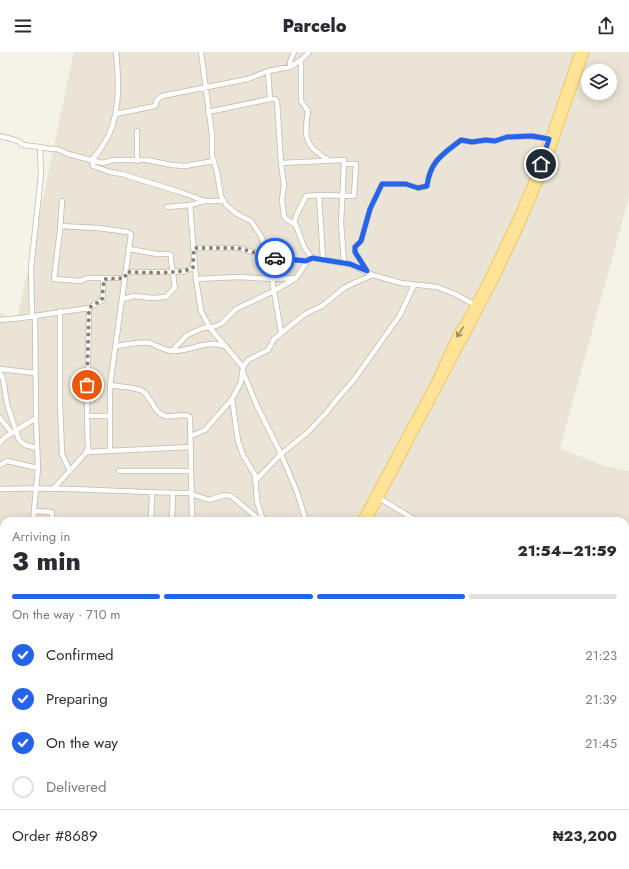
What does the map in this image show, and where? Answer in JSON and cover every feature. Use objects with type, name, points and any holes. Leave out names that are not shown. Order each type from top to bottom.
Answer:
[{"type":"main road","points":[[363,517],[435,383],[459,331],[475,305],[518,219],[549,139],[580,52]]},
{"type":"main road","points":[[369,517],[494,281],[524,219],[548,160],[585,52]]},
{"type":"street","points":[[116,52],[118,85],[116,114],[104,145],[92,160],[93,166],[205,201]]},
{"type":"street","points":[[201,52],[212,135],[212,155],[224,201],[237,214],[251,221],[262,236],[268,256],[281,332]]},
{"type":"street","points":[[290,67],[290,62],[294,52]]},
{"type":"street","points":[[116,114],[155,106],[157,100],[162,96],[248,79],[268,71],[290,67],[301,60],[309,52]]},
{"type":"street","points":[[301,60],[301,101],[308,111],[306,122],[307,138],[315,151],[328,160]]},
{"type":"street","points":[[268,71],[270,99]]},
{"type":"street","points":[[208,112],[275,98],[277,101],[284,185],[282,200],[284,216],[286,219],[294,223],[299,231],[310,259]]},
{"type":"street","points":[[137,132],[137,161]]},
{"type":"street","points":[[0,136],[18,141],[23,145],[57,149],[105,163],[114,160],[147,160],[185,166],[214,161]]},
{"type":"street","points":[[367,271],[355,252],[355,247],[361,241],[370,209],[382,184],[406,184],[418,188],[427,186],[428,176],[437,159],[461,140],[472,142],[486,140],[495,141],[507,137],[532,136],[549,139]]},
{"type":"street","points":[[33,517],[38,468],[36,448],[34,317],[31,268],[40,175],[40,146]]},
{"type":"street","points":[[281,163],[344,160],[341,223],[344,263]]},
{"type":"street","points":[[294,223],[304,198],[309,195],[354,196],[356,164],[344,164]]},
{"type":"street","points":[[319,195],[323,260]]},
{"type":"street","points":[[62,201],[54,279],[80,281],[87,278],[125,278]]},
{"type":"street","points":[[167,207],[190,205],[205,201],[224,201]]},
{"type":"street","points":[[126,272],[173,272],[185,271],[193,268],[194,248],[190,205]]},
{"type":"street","points":[[60,226],[98,228],[128,232],[130,234],[123,299],[110,385],[110,451]]},
{"type":"street","points":[[194,248],[238,248],[291,260],[310,259],[350,264],[373,275],[414,285],[437,287],[475,305]]},
{"type":"street","points":[[123,299],[134,296],[152,298],[166,297],[175,288],[171,255],[129,249]]},
{"type":"street","points":[[194,255],[201,311],[210,328],[243,369],[257,406],[281,454],[305,517]]},
{"type":"street","points":[[172,351],[187,335],[221,324],[236,309],[274,291],[296,278],[310,259]]},
{"type":"street","points":[[191,436],[205,430],[232,399],[241,382],[243,369],[248,360],[268,350],[272,342],[281,332],[305,314],[322,306],[344,288],[373,275]]},
{"type":"street","points":[[196,279],[238,277],[272,279],[296,278]]},
{"type":"street","points":[[0,320],[34,317],[60,311],[89,308],[102,300],[104,279]]},
{"type":"street","points":[[256,480],[281,454],[308,432],[354,381],[400,315],[414,285]]},
{"type":"street","points":[[54,488],[87,452],[86,416],[89,308]]},
{"type":"street","points":[[60,311],[60,403],[62,448],[63,457],[70,471]]},
{"type":"street","points":[[116,346],[148,343],[172,351],[210,345],[220,345],[226,347]]},
{"type":"street","points":[[0,369],[35,373]]},
{"type":"street","points":[[0,373],[3,379],[14,432],[18,440],[22,443],[29,447],[36,448]]},
{"type":"street","points":[[110,385],[143,391],[157,411],[165,416],[189,416],[191,436],[192,517]]},
{"type":"street","points":[[232,399],[238,441],[256,480],[257,501],[261,517]]},
{"type":"street","points":[[86,416],[110,416]]},
{"type":"street","points":[[0,418],[14,432]]},
{"type":"street","points":[[0,443],[36,418]]},
{"type":"street","points":[[87,452],[190,447]]},
{"type":"street","points":[[0,465],[7,461],[38,468]]},
{"type":"street","points":[[119,471],[191,471]]},
{"type":"street","points":[[0,489],[54,488],[152,493],[192,493],[210,500],[225,495],[231,496],[257,517]]},
{"type":"street","points":[[150,517],[152,493]]},
{"type":"street","points":[[172,517],[173,493]]},
{"type":"street","points":[[379,498],[410,517]]},
{"type":"street","points":[[34,511],[52,512],[52,517]]},
{"type":"shaded area","points":[[74,52],[629,52],[629,197],[560,448],[604,466],[629,471],[629,517],[0,517],[0,313],[17,320]]},
{"type":"way so far","points":[[87,385],[89,308],[102,300],[102,282],[104,279],[125,278],[126,272],[173,272],[189,270],[193,268],[194,248],[241,248],[275,258]]},
{"type":"route","points":[[275,258],[306,261],[312,258],[350,264],[367,271],[355,252],[355,247],[361,241],[370,209],[382,184],[406,184],[418,188],[427,186],[428,176],[437,159],[461,140],[472,142],[486,140],[495,141],[507,137],[532,136],[549,139],[541,164]]}]
